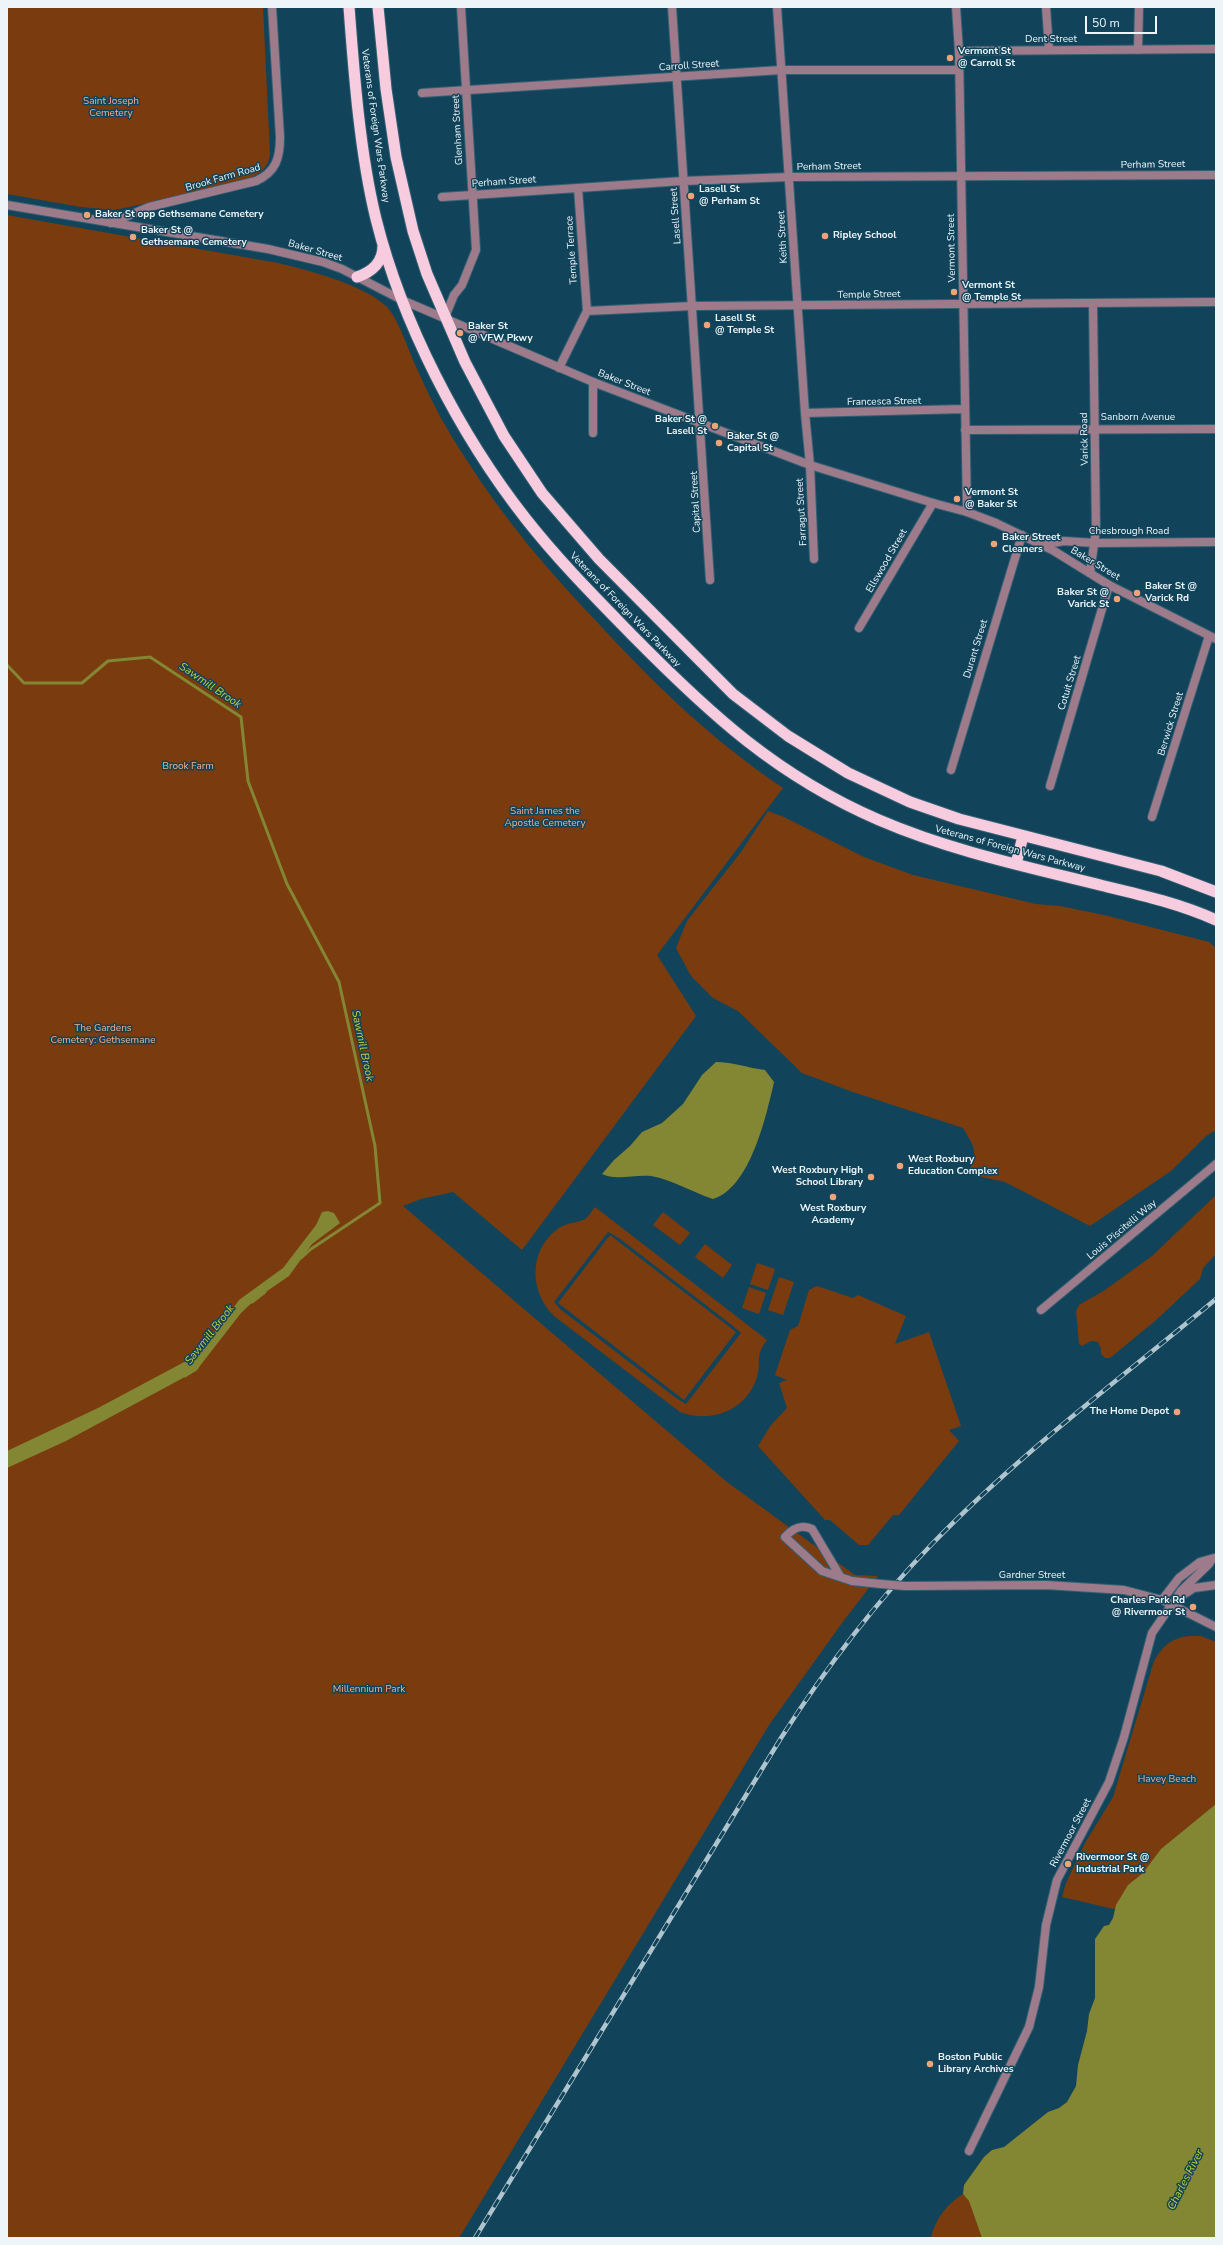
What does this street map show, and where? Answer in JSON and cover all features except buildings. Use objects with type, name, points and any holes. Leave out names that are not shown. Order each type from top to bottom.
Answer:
[{"type":"highway","name":"Veterans of Foreign Wars Parkway","points":[[348,7],[367,172],[383,245],[403,301],[432,367],[458,417],[486,463],[515,506],[572,573],[698,701],[733,731],[774,762],[844,804],[887,824],[931,840],[1016,864],[1170,903],[1216,920]]},
{"type":"highway","name":"Veterans of Foreign Wars Parkway","points":[[378,7],[390,123],[403,191],[420,258],[444,317],[501,431],[542,493],[599,559],[733,694],[803,746],[863,781],[910,802],[943,814],[1161,871],[1216,892]]},
{"type":"highway","points":[[357,277],[376,266],[383,253],[383,245]]},
{"type":"highway","points":[[1016,864],[1023,836]]},
{"type":"street","name":"Brook Farm Road","points":[[111,223],[149,207],[256,181],[267,176],[275,168],[279,157],[280,137],[272,7]]},
{"type":"street","name":"Glenham Street","points":[[444,317],[454,295],[462,284],[476,250],[461,7]]},
{"type":"street","name":"Lasell Street","points":[[672,7],[701,424]]},
{"type":"street","name":"Keith Street","points":[[777,7],[790,177],[797,305],[810,465]]},
{"type":"street","name":"Vermont Street","points":[[956,7],[959,51],[958,70],[964,304],[964,410],[967,512]]},
{"type":"street","points":[[1046,7],[1049,49]]},
{"type":"street","points":[[1138,50],[1139,7]]},
{"type":"street","name":"Dent Street","points":[[959,51],[1049,49],[1216,49]]},
{"type":"street","name":"Carroll Street","points":[[422,93],[781,70],[958,70]]},
{"type":"street","name":"Perham Street","points":[[442,197],[683,181],[790,177],[960,175],[1216,175]]},
{"type":"street","name":"Temple Terrace","points":[[578,188],[587,310]]},
{"type":"street","name":"Baker Street","points":[[7,205],[294,254],[323,262],[357,277],[403,301],[444,317],[593,382],[810,465],[967,512],[1022,535],[1042,545],[1109,585],[1212,638]]},
{"type":"street","name":"Temple Street","points":[[587,310],[692,306],[1216,302]]},
{"type":"street","name":"Varick Road","points":[[1090,573],[1095,543],[1093,304]]},
{"type":"street","points":[[559,368],[587,310]]},
{"type":"street","points":[[593,382],[593,433]]},
{"type":"street","name":"Francesca Street","points":[[805,414],[964,410]]},
{"type":"street","name":"Capital Street","points":[[701,424],[710,580]]},
{"type":"street","name":"Sanborn Avenue","points":[[965,430],[1094,428],[1216,429]]},
{"type":"street","name":"Farragut Street","points":[[810,465],[814,559]]},
{"type":"street","name":"Ellswood Street","points":[[859,628],[933,503]]},
{"type":"street","name":"Durant Street","points":[[951,770],[1022,535]]},
{"type":"street","name":"Chesbrough Road","points":[[1042,545],[1064,541],[1095,543],[1216,542]]},
{"type":"street","name":"Cotuit Street","points":[[1050,786],[1109,585]]},
{"type":"street","name":"Berwick Street","points":[[1152,817],[1212,638]]},
{"type":"street","name":"Louis Piscitelli Way","points":[[1041,1310],[1216,1164]]},
{"type":"street","name":"Gardner Street","points":[[840,1576],[812,1529],[805,1526],[797,1527],[785,1537],[822,1571],[852,1581],[905,1586],[1051,1585],[1124,1590],[1162,1600],[1216,1626]]},
{"type":"street","name":"Rivermoor Street","points":[[1162,1600],[1178,1578],[1200,1562],[1214,1558]]},
{"type":"street","name":"Rivermoor Street","points":[[969,2152],[1029,2028],[1039,1987],[1046,1925],[1057,1880],[1109,1782],[1124,1737],[1152,1633],[1181,1591],[1214,1558]]},
{"type":"street","points":[[1172,1605],[1194,1588],[1216,1585]]},
{"type":"green space","name":"Saint Joseph Cemetery","points":[[7,7],[263,7],[270,154],[267,164],[261,172],[243,181],[188,195],[114,210],[81,207],[7,194]]},
{"type":"green space","points":[[7,215],[278,263],[335,279],[364,291],[376,298],[386,306],[395,319],[429,395],[453,438],[496,503],[545,565],[641,669],[663,690],[732,751],[783,788],[657,955],[696,1016],[522,1250],[453,1192],[421,1199],[403,1206],[727,1482],[855,1575],[878,1576],[842,1623],[769,1725],[459,2238],[7,2238]]},
{"type":"green space","points":[[768,811],[784,817],[864,857],[913,875],[1036,904],[1060,906],[1104,915],[1209,942],[1216,948],[1216,1130],[1206,1136],[1171,1171],[1090,1226],[1005,1182],[968,1174],[973,1160],[974,1150],[971,1141],[963,1128],[850,1091],[802,1073],[738,1011],[713,998],[691,976],[676,948],[687,921],[741,852]]},
{"type":"green space","points":[[1216,1195],[1216,1254],[1203,1268],[1200,1279],[1155,1321],[1110,1358],[1105,1358],[1101,1354],[1101,1349],[1098,1342],[1091,1341],[1082,1346],[1079,1344],[1076,1311],[1079,1305],[1105,1290],[1152,1256]]},
{"type":"green space","points":[[595,1207],[767,1340],[759,1354],[757,1377],[752,1388],[745,1398],[736,1406],[715,1415],[692,1415],[680,1412],[554,1316],[546,1306],[536,1283],[537,1259],[542,1248],[549,1237],[559,1228],[585,1219]],"holes":[[[608,1232],[619,1238],[741,1333],[686,1404],[676,1398],[560,1309],[554,1302]]]},
{"type":"green space","points":[[663,1212],[690,1233],[680,1245],[653,1225]]},
{"type":"green space","points":[[610,1235],[736,1332],[684,1400],[558,1303]]},
{"type":"green space","points":[[705,1244],[732,1265],[723,1278],[695,1257]]},
{"type":"green space","points":[[757,1263],[775,1269],[768,1290],[750,1284]]},
{"type":"green space","points":[[779,1277],[794,1282],[783,1315],[768,1310]]},
{"type":"green space","points":[[817,1286],[853,1298],[858,1295],[906,1316],[895,1344],[929,1332],[961,1426],[949,1430],[959,1441],[899,1515],[893,1515],[868,1545],[859,1545],[830,1520],[825,1520],[758,1446],[771,1425],[787,1408],[779,1383],[787,1380],[775,1375],[790,1330],[798,1326],[809,1290]]},
{"type":"green space","points":[[749,1287],[766,1293],[759,1314],[742,1308]]},
{"type":"green space","name":"Havey Beach","points":[[1189,1636],[1201,1636],[1216,1642],[1216,1805],[1118,1910],[1062,1897],[1066,1883],[1085,1843],[1113,1797],[1154,1661],[1164,1647],[1172,1641]]},
{"type":"green space","points":[[1004,2150],[993,2238],[931,2238],[935,2225],[942,2213],[952,2202],[963,2194],[966,2197]]},
{"type":"water","points":[[716,1062],[765,1070],[774,1082],[761,1132],[754,1150],[737,1181],[726,1192],[713,1199],[667,1180],[651,1176],[613,1177],[602,1174],[642,1132],[662,1123],[683,1104],[702,1075]]},
{"type":"water","points":[[328,1211],[334,1213],[340,1223],[312,1244],[289,1276],[257,1298],[241,1313],[196,1371],[66,1441],[7,1468],[7,1451],[98,1408],[186,1361],[221,1325],[239,1300],[283,1268],[316,1225],[322,1212]]},
{"type":"water","name":"Charles River","points":[[1216,1804],[1216,2238],[982,2238],[969,2201],[963,2194],[964,2185],[984,2157],[992,2150],[1004,2147],[1048,2112],[1059,2108],[1067,2102],[1076,2086],[1078,2065],[1087,2031],[1089,2014],[1095,1998],[1095,1939],[1104,1926],[1109,1925],[1113,1918],[1116,1905],[1128,1885],[1143,1873],[1161,1849]]},
{"type":"waterway","name":"Sawmill Brook","points":[[7,665],[24,683],[82,683],[108,661],[150,657],[241,717],[248,781],[287,884],[339,982],[375,1146],[380,1203],[311,1249],[301,1258]]},
{"type":"waterway","name":"Sawmill Brook","points":[[252,1302],[265,1292]]},
{"type":"waterway","name":"Sawmill Brook","points":[[185,1376],[197,1368]]},
{"type":"railway","points":[[475,2238],[781,1738],[815,1687],[852,1637],[911,1566],[965,1511],[1035,1448],[1216,1299]]},
{"type":"place","name":"Vermont St @ Carroll St","points":[[950,58]]},
{"type":"place","name":"Lasell St @ Perham St","points":[[691,196]]},
{"type":"place","name":"Baker St opp Gethsemane Cemetery","points":[[87,215]]},
{"type":"place","name":"Ripley School","points":[[825,236]]},
{"type":"place","name":"Baker St @ Gethsemane Cemetery","points":[[133,237]]},
{"type":"place","name":"Vermont St @ Temple St","points":[[954,292]]},
{"type":"place","name":"Lasell St @ Temple St","points":[[707,325]]},
{"type":"place","name":"Baker St @ VFW Pkwy","points":[[460,333]]},
{"type":"place","name":"Baker St @ Lasell St","points":[[715,426]]},
{"type":"place","name":"Baker St @ Capital St","points":[[719,443]]},
{"type":"place","name":"Vermont St @ Baker St","points":[[957,499]]},
{"type":"place","name":"Baker Street Cleaners","points":[[994,544]]},
{"type":"place","name":"Baker St @ Varick Rd","points":[[1137,593]]},
{"type":"place","name":"Baker St @ Varick St","points":[[1117,599]]},
{"type":"place","name":"West Roxbury Education Complex","points":[[900,1166]]},
{"type":"place","name":"West Roxbury High School Library","points":[[871,1177]]},
{"type":"place","name":"West Roxbury Academy","points":[[833,1197]]},
{"type":"place","name":"The Home Depot","points":[[1177,1412]]},
{"type":"place","name":"Charles Park Rd @ Rivermoor St","points":[[1193,1607]]},
{"type":"place","name":"Rivermoor St @ Industrial Park","points":[[1068,1864]]},
{"type":"place","name":"Boston Public Library Archives","points":[[930,2064]]},
{"type":"park label","name":"Brook Farm","points":[[188,767]]},
{"type":"park label","name":"Saint James the Apostle Cemetery","points":[[545,818]]},
{"type":"park label","name":"The Gardens Cemetery: Gethsemane","points":[[103,1034]]},
{"type":"park label","name":"Millennium Park","points":[[369,1690]]}]
